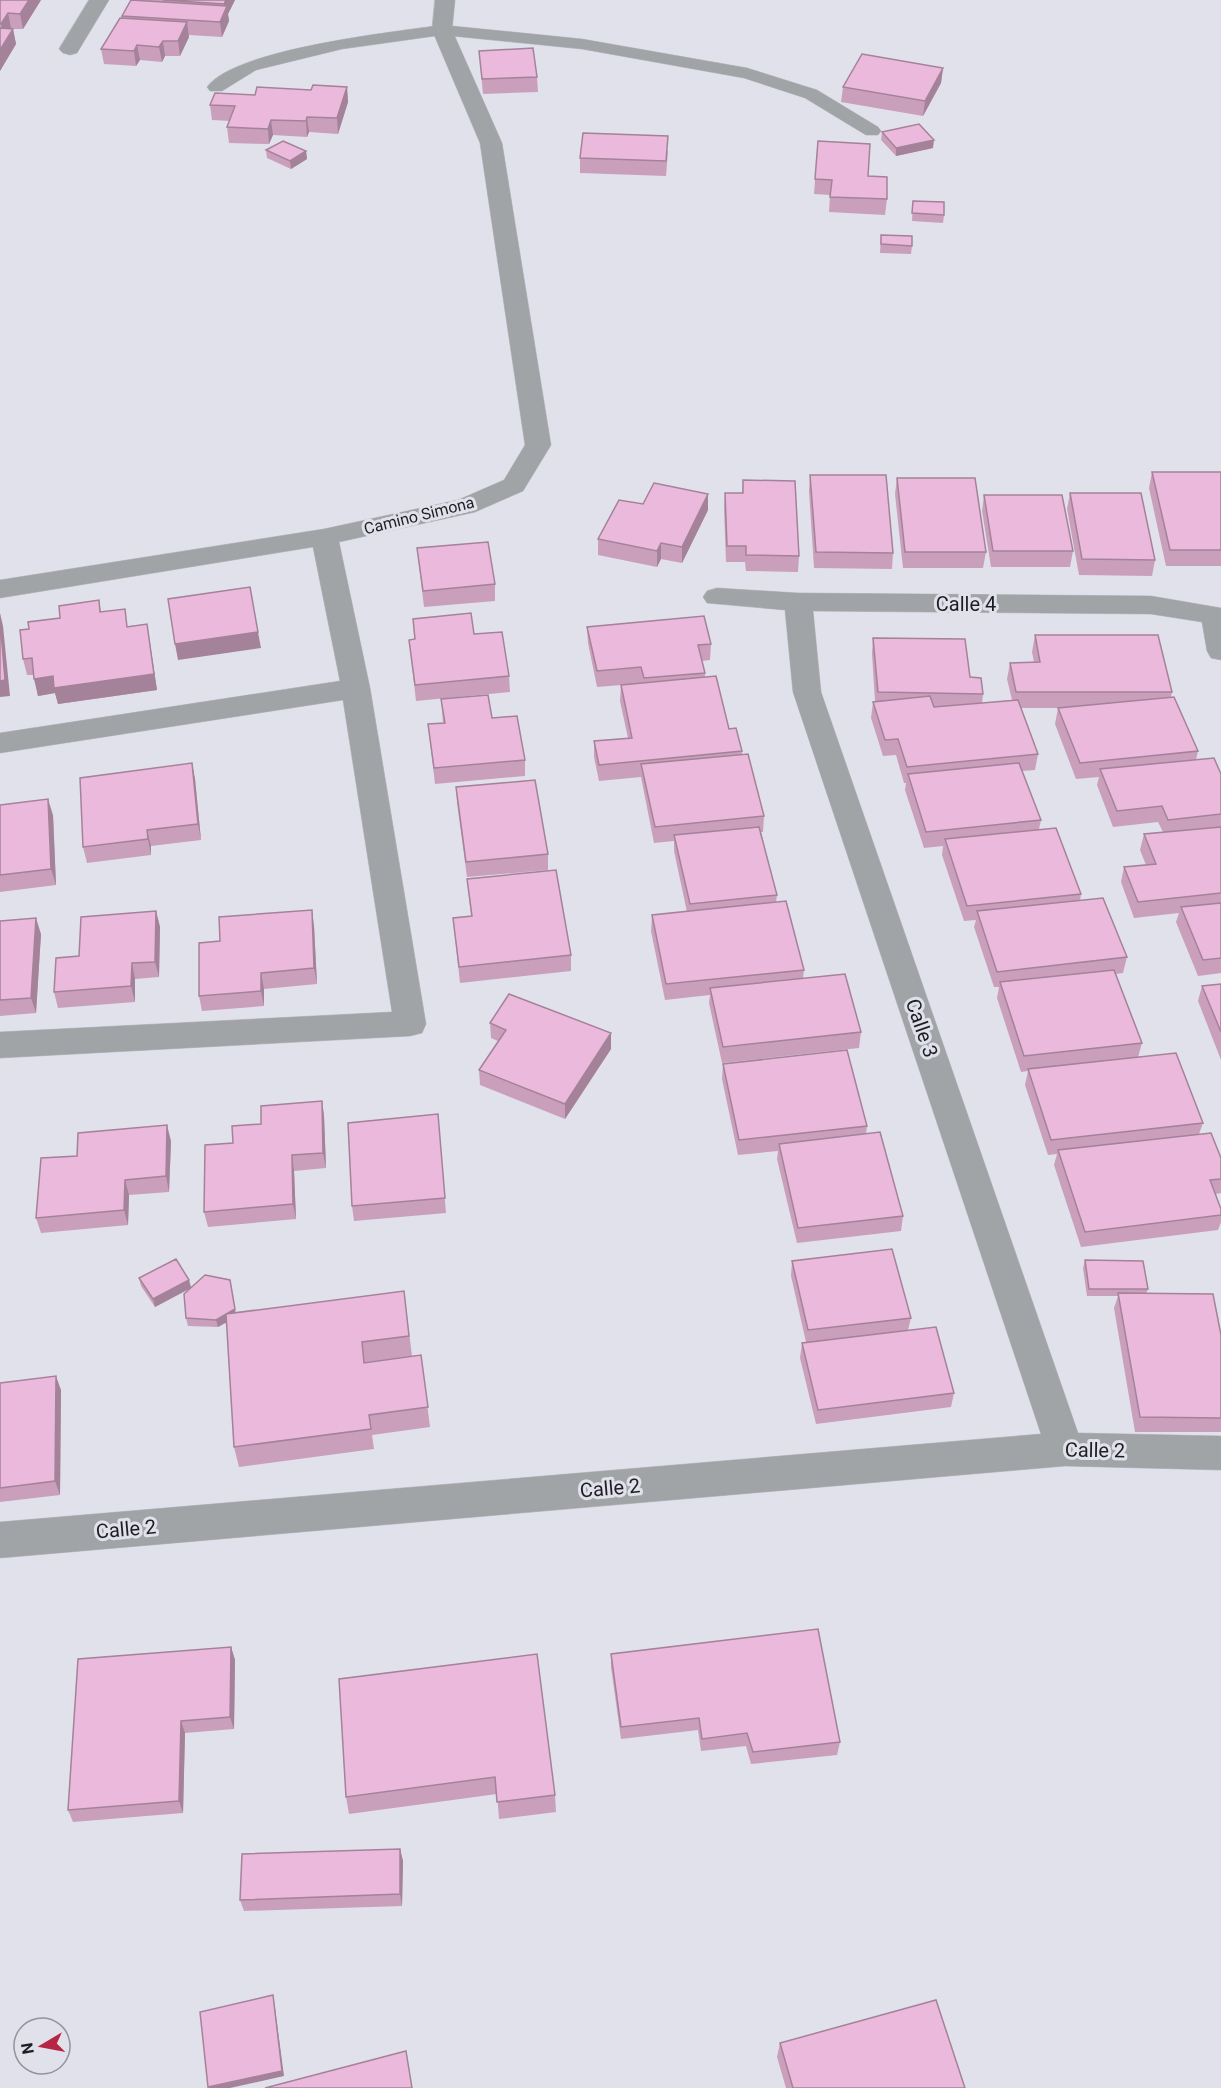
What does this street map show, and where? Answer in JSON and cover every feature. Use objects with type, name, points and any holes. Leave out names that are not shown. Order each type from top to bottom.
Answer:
[{"type":"street","points":[[70,49],[99,0]]},
{"type":"street","name":"Camino Simona","points":[[0,589],[324,537],[475,502],[514,485],[538,445],[491,142],[442,30],[445,0]]},
{"type":"street","points":[[0,1045],[410,1024],[356,688],[324,537]]},
{"type":"street","name":"Calle 4","points":[[717,597],[798,602],[1151,605],[1215,615],[1221,651]]},
{"type":"street","name":"Calle 3","points":[[798,602],[807,692],[1065,1449]]},
{"type":"street","points":[[0,743],[356,688]]},
{"type":"street","name":"Calle 2","points":[[0,1540],[1065,1449],[1221,1453]]},
{"type":"lane","points":[[216,87],[249,66],[342,44],[442,30],[582,44],[747,73],[811,94],[872,131]]},
{"type":"building","points":[[0,0],[29,0],[20,14],[8,13],[0,24]]},
{"type":"building","points":[[131,0],[227,6],[220,22],[122,16]]},
{"type":"building","points":[[163,0],[226,0],[224,4]]},
{"type":"building","points":[[120,18],[187,22],[178,41],[163,41],[159,47],[137,45],[134,51],[101,49]]},
{"type":"building","points":[[0,28],[13,29],[0,50]]},
{"type":"building","points":[[533,48],[537,77],[482,79],[479,51]]},
{"type":"building","points":[[862,54],[943,68],[925,101],[843,87]]},
{"type":"building","points":[[313,85],[347,87],[337,118],[307,117],[306,121],[271,120],[268,129],[227,127],[235,106],[210,105],[215,93],[255,95],[257,87],[311,90]]},
{"type":"building","points":[[919,124],[934,140],[896,148],[882,132]]},
{"type":"building","points":[[583,133],[668,136],[666,161],[580,158]]},
{"type":"building","points":[[283,141],[306,151],[290,161],[266,150]]},
{"type":"building","points":[[818,141],[870,144],[868,176],[887,177],[887,199],[830,197],[832,180],[815,179]]},
{"type":"building","points":[[913,201],[944,202],[944,215],[912,213]]},
{"type":"building","points":[[881,235],[912,236],[912,246],[881,244]]},
{"type":"building","points":[[1152,472],[1221,472],[1221,550],[1170,550]]},
{"type":"building","points":[[810,475],[886,475],[893,553],[816,552]]},
{"type":"building","points":[[897,478],[975,478],[986,552],[905,552]]},
{"type":"building","points":[[743,480],[795,481],[799,556],[746,555],[746,546],[727,546],[725,493],[743,493]]},
{"type":"building","points":[[654,483],[708,494],[682,547],[661,543],[657,551],[598,539],[619,500],[643,504]]},
{"type":"building","points":[[1070,493],[1141,493],[1155,560],[1082,559]]},
{"type":"building","points":[[984,495],[1062,495],[1073,551],[993,551]]},
{"type":"building","points":[[488,542],[495,584],[423,591],[417,548]]},
{"type":"building","points":[[250,587],[258,632],[175,644],[168,599]]},
{"type":"building","points":[[99,600],[100,612],[125,609],[127,627],[147,624],[154,674],[54,688],[53,676],[34,679],[32,658],[23,659],[20,630],[29,629],[28,622],[60,618],[59,606]]},
{"type":"building","points":[[471,613],[474,634],[502,632],[509,676],[415,685],[409,640],[415,639],[413,619]]},
{"type":"building","points":[[704,616],[711,644],[698,645],[705,673],[644,678],[641,667],[597,671],[587,627]]},
{"type":"building","points":[[0,619],[5,680],[0,681]]},
{"type":"building","points":[[1035,635],[1158,635],[1172,692],[1016,692],[1010,663],[1040,662]]},
{"type":"building","points":[[873,638],[965,639],[970,677],[981,678],[983,694],[878,692]]},
{"type":"building","points":[[716,676],[729,729],[736,728],[742,751],[599,765],[594,741],[632,738],[621,685]]},
{"type":"building","points":[[488,695],[492,718],[517,716],[525,760],[434,768],[428,724],[445,723],[441,699]]},
{"type":"building","points":[[930,696],[934,707],[1018,700],[1038,754],[907,767],[898,739],[885,740],[873,702]]},
{"type":"building","points":[[1174,697],[1198,751],[1080,763],[1058,708]]},
{"type":"building","points":[[748,754],[764,816],[655,827],[641,764]]},
{"type":"building","points":[[1214,758],[1221,774],[1221,814],[1168,820],[1162,806],[1117,811],[1100,769]]},
{"type":"building","points":[[192,763],[198,824],[147,830],[148,839],[83,847],[80,778]]},
{"type":"building","points":[[1019,763],[1041,820],[926,832],[908,774]]},
{"type":"building","points":[[535,780],[548,854],[466,862],[456,787]]},
{"type":"building","points":[[48,799],[51,869],[0,875],[0,805]]},
{"type":"building","points":[[759,827],[777,895],[690,904],[674,835]]},
{"type":"building","points":[[1221,827],[1221,893],[1138,902],[1124,867],[1156,864],[1144,834]]},
{"type":"building","points":[[1056,828],[1081,894],[967,906],[945,839]]},
{"type":"building","points":[[556,870],[571,955],[459,967],[453,918],[472,916],[467,879]]},
{"type":"building","points":[[1103,898],[1127,957],[997,972],[977,911]]},
{"type":"building","points":[[786,901],[804,970],[666,984],[652,915]]},
{"type":"building","points":[[1221,903],[1221,958],[1203,960],[1181,907]]},
{"type":"building","points":[[312,910],[314,968],[261,973],[261,991],[199,996],[199,943],[220,941],[219,917]]},
{"type":"building","points":[[156,911],[155,962],[132,963],[131,986],[54,992],[56,958],[79,956],[81,917]]},
{"type":"building","points":[[36,918],[31,998],[0,1000],[0,921]]},
{"type":"building","points":[[1114,970],[1142,1043],[1024,1056],[1000,982]]},
{"type":"building","points":[[845,974],[861,1032],[723,1047],[710,988]]},
{"type":"building","points":[[1221,984],[1221,1032],[1202,986]]},
{"type":"building","points":[[509,994],[611,1033],[565,1104],[479,1070],[506,1030],[490,1023]]},
{"type":"building","points":[[847,1050],[867,1126],[739,1140],[723,1064]]},
{"type":"building","points":[[1176,1053],[1203,1123],[1051,1140],[1028,1069]]},
{"type":"building","points":[[322,1101],[323,1153],[292,1155],[293,1204],[204,1212],[205,1145],[233,1143],[232,1126],[261,1124],[261,1106]]},
{"type":"building","points":[[438,1114],[445,1198],[352,1206],[348,1123]]},
{"type":"building","points":[[167,1125],[166,1176],[125,1180],[124,1210],[36,1218],[41,1158],[77,1156],[78,1133]]},
{"type":"building","points":[[880,1132],[903,1216],[798,1228],[779,1144]]},
{"type":"building","points":[[1211,1133],[1221,1158],[1221,1179],[1210,1180],[1221,1215],[1085,1232],[1058,1150]]},
{"type":"building","points":[[892,1249],[911,1318],[808,1330],[792,1261]]},
{"type":"building","points":[[176,1259],[189,1280],[153,1299],[139,1278]]},
{"type":"building","points":[[1085,1260],[1143,1261],[1148,1289],[1089,1289]]},
{"type":"building","points":[[205,1275],[230,1280],[235,1309],[216,1320],[186,1318],[184,1294]]},
{"type":"building","points":[[404,1291],[409,1336],[362,1342],[364,1363],[421,1355],[428,1407],[369,1415],[371,1429],[234,1447],[226,1314]]},
{"type":"building","points":[[1118,1293],[1213,1294],[1221,1335],[1221,1418],[1140,1417]]},
{"type":"building","points":[[936,1327],[954,1393],[818,1410],[802,1343]]},
{"type":"building","points":[[56,1376],[55,1481],[0,1488],[0,1383]]},
{"type":"building","points":[[818,1629],[840,1742],[753,1752],[747,1733],[702,1739],[699,1718],[621,1727],[611,1654]]},
{"type":"building","points":[[231,1647],[230,1717],[181,1721],[179,1801],[68,1810],[78,1659]]},
{"type":"building","points":[[537,1654],[555,1795],[497,1802],[495,1777],[346,1797],[339,1679]]},
{"type":"building","points":[[400,1849],[400,1894],[240,1900],[242,1854]]},
{"type":"building","points":[[273,1995],[282,2071],[208,2087],[200,2012]]},
{"type":"building","points":[[936,2000],[965,2088],[793,2088],[780,2043]]},
{"type":"building","points":[[406,2051],[412,2088],[265,2088]]}]
